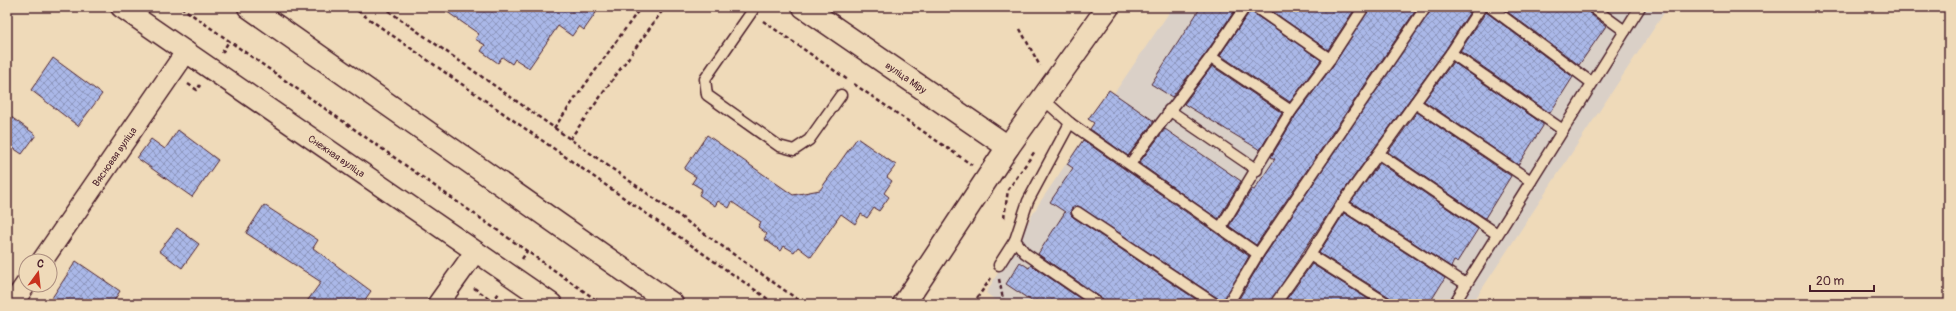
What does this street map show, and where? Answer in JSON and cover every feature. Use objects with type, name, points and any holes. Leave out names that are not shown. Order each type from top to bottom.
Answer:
[{"type":"main road","points":[[249,7],[672,304]]},
{"type":"main road","name":"вуліца Міру","points":[[804,7],[1008,147]]},
{"type":"main road","points":[[904,304],[1008,147],[1108,7]]},
{"type":"street","name":"Снежная вуліца","points":[[121,7],[552,304]]},
{"type":"street","name":"Вясновая вуліца","points":[[48,253],[186,52]]},
{"type":"street","points":[[438,304],[475,252]]},
{"type":"street","points":[[12,304],[20,293]]},
{"type":"lane","points":[[1130,164],[1211,56],[1245,7]]},
{"type":"lane","points":[[1255,7],[1330,59]]},
{"type":"lane","points":[[1221,227],[1257,170],[1291,111],[1330,59],[1363,7]]},
{"type":"lane","points":[[1228,304],[1258,254],[1426,7]]},
{"type":"lane","points":[[1277,303],[1342,204],[1451,53],[1481,7]]},
{"type":"lane","points":[[1490,7],[1592,83]]},
{"type":"lane","points":[[1592,7],[1625,31]]},
{"type":"lane","points":[[1454,304],[1640,7]]},
{"type":"lane","points":[[753,10],[705,79],[707,95],[779,146],[794,150],[809,140],[841,95]]},
{"type":"lane","points":[[1451,53],[1563,130]]},
{"type":"lane","points":[[1211,56],[1291,111]]},
{"type":"lane","points":[[1047,93],[1070,123],[1258,254]]},
{"type":"lane","points":[[1415,103],[1531,181]]},
{"type":"lane","points":[[1169,110],[1257,170]]},
{"type":"lane","points":[[999,265],[1014,240],[1028,201],[1070,123]]},
{"type":"lane","points":[[1379,154],[1497,234]]},
{"type":"lane","points":[[1342,204],[1466,284]]},
{"type":"lane","points":[[1077,212],[1216,304]]},
{"type":"lane","points":[[1014,240],[1025,253],[1099,304]]},
{"type":"lane","points":[[1310,254],[1388,304]]},
{"type":"path","points":[[181,7],[602,304]]},
{"type":"path","points":[[352,7],[775,304]]},
{"type":"path","points":[[383,7],[804,304]]},
{"type":"path","points":[[554,128],[641,7]]},
{"type":"path","points":[[570,139],[665,7]]},
{"type":"path","points":[[753,10],[1008,190]]},
{"type":"path","points":[[1020,29],[1047,93]]},
{"type":"path","points":[[999,265],[999,282],[1004,304]]},
{"type":"shaded area","points":[[1173,7],[1668,7],[1472,304],[1001,304],[986,293],[1040,202]]},
{"type":"building","points":[[440,7],[600,7],[584,30],[579,26],[572,36],[558,26],[529,68],[515,59],[512,64],[502,57],[498,63],[481,51],[485,45],[475,39],[479,34]]},
{"type":"building","points":[[1201,7],[1237,7],[1206,53],[1172,97],[1151,84]]},
{"type":"building","points":[[1266,7],[1356,7],[1328,50]]},
{"type":"building","points":[[1370,7],[1418,7],[1256,245],[1229,226],[1252,189],[1254,190],[1275,159],[1271,157],[1296,115],[1335,63]]},
{"type":"building","points":[[1432,7],[1473,7],[1446,49],[1337,200],[1269,304],[1236,304],[1263,258]]},
{"type":"building","points":[[1501,7],[1586,7],[1588,12],[1606,26],[1579,65]]},
{"type":"building","points":[[1250,11],[1321,60],[1290,102],[1220,55]]},
{"type":"building","points":[[1486,12],[1573,77],[1550,113],[1460,51]]},
{"type":"building","points":[[53,58],[102,94],[78,126],[31,90]]},
{"type":"building","points":[[1453,62],[1543,124],[1518,165],[1424,101]]},
{"type":"building","points":[[1212,66],[1282,113],[1260,150],[1184,104]]},
{"type":"building","points":[[1109,90],[1154,121],[1128,156],[1090,129],[1094,123],[1088,119]]},
{"type":"building","points":[[1417,112],[1511,176],[1485,218],[1388,152]]},
{"type":"building","points":[[7,114],[36,135],[22,154],[7,144]]},
{"type":"building","points":[[1165,129],[1241,181],[1218,219],[1139,163]]},
{"type":"building","points":[[178,130],[218,160],[192,197],[137,158],[151,139],[165,149]]},
{"type":"building","points":[[707,135],[793,195],[820,190],[857,138],[896,165],[887,177],[892,181],[884,193],[889,197],[879,211],[874,208],[867,218],[861,214],[855,224],[841,214],[811,257],[798,247],[794,252],[784,246],[781,251],[764,239],[767,234],[758,227],[761,222],[732,202],[729,208],[718,201],[715,206],[699,195],[702,189],[692,183],[696,177],[684,169]]},
{"type":"building","points":[[1083,140],[1249,256],[1222,304],[1219,299],[1078,206],[1071,209],[1071,215],[1073,217],[1203,304],[1105,304],[1103,299],[1038,254],[1065,212],[1050,202],[1073,168],[1067,164]]},
{"type":"building","points":[[1380,163],[1478,229],[1457,262],[1454,261],[1451,267],[1351,202]]},
{"type":"building","points":[[264,205],[318,240],[313,248],[371,291],[362,304],[305,304],[321,282],[246,233]]},
{"type":"building","points":[[1344,213],[1445,278],[1429,304],[1394,304],[1391,298],[1319,253]]},
{"type":"building","points":[[177,228],[199,244],[182,268],[159,251]]},
{"type":"building","points":[[76,261],[120,291],[112,304],[48,304],[55,293],[58,293],[58,289]]},
{"type":"building","points":[[1020,262],[1029,268],[1031,265],[1088,304],[1036,304],[1006,284]]},
{"type":"building","points":[[1312,264],[1376,304],[1283,304]]}]
